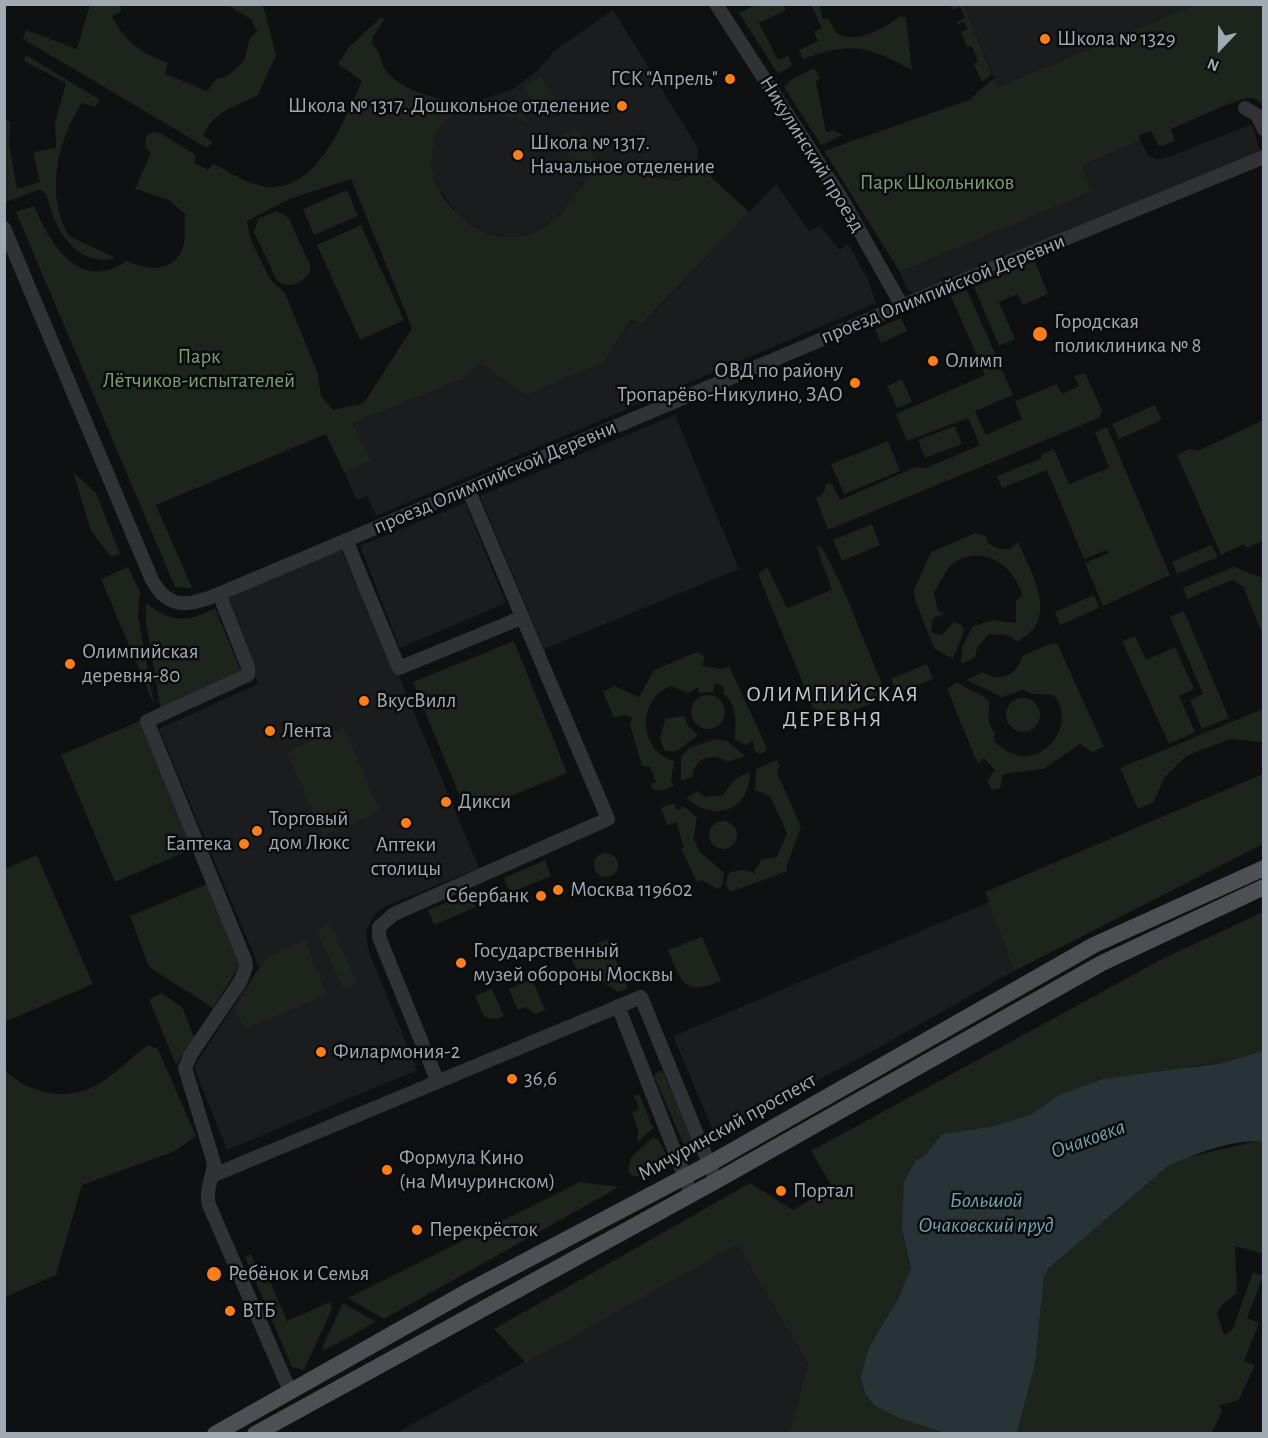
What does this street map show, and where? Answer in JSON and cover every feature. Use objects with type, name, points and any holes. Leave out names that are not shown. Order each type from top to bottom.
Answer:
[{"type":"main road","name":"Мичуринский проспект","points":[[255,1434],[688,1185],[709,1164],[1094,945],[1263,868]]},
{"type":"main road","name":"Мичуринский проспект","points":[[220,1432],[470,1290],[688,1185],[716,1181],[1102,963],[1263,887]]},
{"type":"street","name":"Никулинский проезд","points":[[716,4],[840,196],[902,306]]},
{"type":"street","points":[[1245,108],[1257,116],[1263,129]]},
{"type":"street","name":"проезд Олимпийской Деревни","points":[[4,228],[158,591],[171,601],[188,604],[219,594],[902,306],[1263,157]]},
{"type":"street","points":[[437,1080],[379,937],[379,927],[394,914],[608,819],[468,489]]},
{"type":"street","points":[[346,540],[399,668],[521,618]]},
{"type":"street","points":[[214,1175],[213,1153],[185,1068],[191,1054],[243,977],[245,960],[147,721],[248,675],[248,667],[219,594]]},
{"type":"street","points":[[290,1391],[209,1205],[207,1186],[214,1175],[437,1080],[641,997],[716,1181]]},
{"type":"street","points":[[618,1006],[688,1185]]},
{"type":"street","points":[[644,1072],[654,1059],[669,1063]]},
{"type":"shaded area","name":"Школа № 1329","points":[[964,5],[1194,5],[998,87]]},
{"type":"shaded area","points":[[613,10],[698,148],[697,164],[690,175],[679,181],[612,166],[582,183],[572,200],[552,221],[532,232],[511,238],[487,233],[460,218],[439,189],[430,168],[433,144],[444,120],[466,105],[513,89],[538,70],[554,51]]},
{"type":"shaded area","points":[[1252,124],[1261,154],[915,294],[907,289],[900,272],[1091,192],[1082,165],[1140,141],[1149,156],[1156,159],[1166,158]]},
{"type":"shaded area","points":[[776,184],[809,231],[820,226],[839,250],[848,244],[868,279],[876,303],[376,516],[367,496],[357,500],[344,472],[370,460],[353,423],[463,379],[480,363],[605,361],[632,320],[643,324]]},
{"type":"shaded area","points":[[675,415],[739,569],[544,649],[480,496]]},
{"type":"shaded area","points":[[465,503],[506,603],[400,648],[360,546]]},
{"type":"shaded area","points":[[341,549],[398,674],[479,868],[386,906],[376,913],[366,930],[368,949],[417,1070],[227,1150],[194,1067],[259,967],[159,729],[258,684],[224,599]]},
{"type":"shaded area","points":[[989,902],[1014,971],[869,1053],[715,1135],[673,1036]]},
{"type":"shaded area","points":[[737,1243],[808,1364],[789,1433],[395,1434]]},
{"type":"green space","points":[[90,5],[120,5],[121,12],[112,16],[128,40],[142,51],[168,63],[165,74],[207,91],[216,79],[228,76],[244,61],[250,38],[257,31],[251,19],[227,5],[263,5],[276,55],[258,95],[226,110],[213,120],[203,136],[213,142],[207,148],[23,39],[26,30],[77,49]]},
{"type":"green space","points":[[756,5],[783,5],[786,10],[759,23],[778,60],[788,56],[792,64],[778,74],[739,13]]},
{"type":"green space","points":[[811,5],[820,5],[822,19],[828,18],[836,33],[845,36],[870,34],[901,16],[906,18],[912,70],[871,51],[859,49],[834,50],[803,59],[799,50],[818,41],[814,32],[822,28]]},
{"type":"green space","points":[[964,5],[992,74],[982,82],[974,64],[978,62],[972,46],[967,47],[961,32],[967,29],[964,22],[958,24],[957,22],[965,18],[960,7],[952,10],[951,7]]},
{"type":"green space","name":"Парк Школьников","points":[[1194,5],[1263,5],[1263,106],[1252,98],[1225,106],[1171,129],[1175,141],[1162,146],[1158,145],[1151,131],[1139,135],[1140,141],[1082,165],[1091,192],[900,272],[824,151],[969,100],[994,78],[998,87]]},
{"type":"green space","name":"Парк Лётчиков-испытателей","points":[[381,17],[384,20],[373,37],[372,44],[377,49],[384,68],[391,76],[418,92],[460,103],[462,108],[445,122],[435,139],[432,170],[445,199],[455,211],[482,231],[496,236],[511,237],[536,230],[558,216],[592,175],[612,166],[622,166],[655,177],[679,181],[690,175],[697,164],[749,212],[642,324],[631,320],[605,361],[526,395],[480,363],[463,379],[353,423],[371,461],[344,472],[326,434],[156,505],[192,588],[175,587],[16,212],[34,206],[58,249],[81,268],[95,271],[110,269],[127,261],[151,268],[166,266],[179,256],[183,247],[185,214],[169,200],[135,189],[151,153],[145,147],[146,136],[154,132],[160,133],[196,155],[194,163],[208,170],[213,164],[251,183],[273,187],[292,183],[309,172],[323,156],[335,138],[362,81],[338,64],[348,48]],"holes":[[[351,179],[412,328],[364,403],[333,410],[321,396],[318,374],[285,293],[270,279],[250,238],[247,221],[289,199]]]},
{"type":"green space","points":[[26,55],[100,100],[95,107],[82,103],[66,134],[57,168],[57,204],[69,236],[116,258],[102,260],[89,257],[69,243],[55,220],[47,195],[40,189],[6,202],[5,120],[10,121],[9,144],[17,189],[40,182],[33,152],[56,148],[55,123],[66,83],[24,61]]},
{"type":"green space","points":[[814,68],[820,78],[816,81],[826,132],[833,130],[843,135],[821,145],[784,87],[792,79]]},
{"type":"green space","points":[[541,76],[559,105],[541,116],[523,87]]},
{"type":"green space","points":[[500,97],[513,102],[530,124],[485,106]]},
{"type":"green space","points":[[575,126],[599,163],[581,175],[557,138]]},
{"type":"green space","points":[[347,190],[358,216],[314,235],[303,209]]},
{"type":"green space","points":[[276,211],[288,217],[310,265],[310,273],[302,280],[289,285],[284,285],[276,279],[254,232],[258,219]]},
{"type":"green space","points":[[361,225],[404,320],[360,340],[317,245]]},
{"type":"green space","points":[[1035,261],[1048,294],[1023,305],[1018,294],[999,302],[1015,339],[999,346],[974,287]]},
{"type":"green space","points":[[967,290],[1013,395],[975,411],[986,435],[1022,419],[1015,401],[1057,384],[1062,394],[1079,386],[1074,376],[1085,373],[1102,410],[1099,418],[828,530],[816,498],[823,494],[826,484],[832,484],[840,500],[916,467],[926,468],[980,445],[968,418],[907,441],[896,414],[985,375],[951,296]]},
{"type":"green space","points":[[901,318],[907,331],[881,343],[875,329]]},
{"type":"green space","points":[[902,379],[912,402],[897,408],[887,386]]},
{"type":"green space","points":[[1155,405],[1162,420],[1119,439],[1112,424]]},
{"type":"green space","points":[[1263,420],[1263,541],[1246,548],[1244,544],[1221,555],[1177,455],[1190,449],[1198,451]]},
{"type":"green space","points":[[955,426],[962,444],[925,458],[918,440]]},
{"type":"green space","points":[[1107,427],[1170,575],[1103,606],[1085,563],[1109,553],[1107,550],[1084,559],[1047,470],[1002,488],[997,476],[1042,458],[1041,455],[1054,449],[1069,484],[1109,468],[1095,432]]},
{"type":"green space","points":[[888,441],[900,471],[844,494],[831,464]]},
{"type":"green space","points":[[73,472],[96,493],[120,554],[111,557],[91,531]]},
{"type":"green space","points":[[872,524],[880,545],[842,561],[833,540]]},
{"type":"green space","points":[[976,533],[986,536],[988,543],[999,549],[1010,549],[1018,542],[1035,582],[1040,610],[1038,622],[1030,633],[1017,641],[1007,635],[989,634],[977,648],[975,658],[961,664],[962,647],[973,626],[993,620],[1016,623],[1016,601],[1022,595],[1013,575],[996,561],[976,555],[955,562],[946,572],[934,593],[938,610],[944,614],[933,618],[931,632],[942,635],[954,622],[962,625],[964,631],[953,659],[934,648],[915,600],[914,590],[931,552]]},
{"type":"green space","points":[[1211,545],[1218,557],[1177,574],[1172,562]]},
{"type":"green space","points":[[816,546],[822,547],[845,593],[887,697],[820,725],[758,574],[767,567],[787,608],[832,590]]},
{"type":"green space","points":[[128,567],[140,592],[138,615],[154,705],[101,579]]},
{"type":"green space","points":[[1234,567],[1263,578],[1263,635],[1243,586],[1232,580],[1187,599],[1183,588]]},
{"type":"green space","points":[[1094,595],[1099,608],[1060,625],[1055,612]]},
{"type":"green space","points":[[146,603],[155,610],[179,619],[196,616],[215,608],[242,674],[161,711],[146,622]]},
{"type":"green space","points":[[1184,611],[1229,718],[1202,729],[1190,700],[1203,694],[1170,617]]},
{"type":"green space","points":[[1135,636],[1146,660],[1175,647],[1194,689],[1179,696],[1195,732],[1169,744],[1122,641]]},
{"type":"green space","points":[[514,641],[567,773],[467,814],[413,682]]},
{"type":"green space","points":[[1053,643],[1058,645],[1104,747],[1092,752],[1080,744],[1043,769],[1003,774],[1000,788],[992,790],[987,781],[995,770],[984,758],[978,764],[947,689],[957,682],[989,701],[989,721],[995,732],[994,741],[1009,752],[1024,756],[1037,753],[1049,746],[1062,722],[1061,708],[1054,695],[1032,694],[1023,690],[1002,697],[967,680],[983,672],[996,677],[1007,676],[1020,663],[1022,656]]},
{"type":"green space","points":[[697,652],[704,656],[703,666],[722,669],[729,666],[766,746],[766,751],[760,754],[754,750],[753,740],[747,745],[735,740],[734,709],[723,693],[724,687],[715,683],[713,692],[698,693],[699,687],[688,693],[671,686],[660,692],[652,701],[646,724],[648,736],[654,747],[662,755],[674,761],[671,781],[674,786],[664,790],[654,790],[650,785],[656,782],[650,767],[642,766],[630,725],[632,718],[624,715],[614,718],[603,691],[615,686],[639,697],[654,670]]},
{"type":"green space","points":[[927,664],[933,679],[897,693],[891,679]]},
{"type":"green space","points":[[708,695],[720,700],[725,712],[720,724],[708,729],[696,724],[691,712],[696,700]]},
{"type":"green space","points":[[1023,698],[1035,703],[1040,715],[1035,727],[1023,732],[1011,727],[1006,715],[1011,703]]},
{"type":"green space","points":[[1263,709],[1263,742],[1230,739],[1186,756],[1164,778],[1154,802],[1138,809],[1120,768]]},
{"type":"green space","points":[[684,716],[688,726],[697,734],[696,737],[677,751],[665,751],[660,740],[665,719]]},
{"type":"green space","points":[[142,720],[192,849],[115,882],[61,755]]},
{"type":"green space","points":[[344,727],[380,812],[323,836],[287,752]]},
{"type":"green space","points":[[716,739],[727,741],[745,756],[728,762],[716,757],[705,758],[697,765],[692,777],[681,781],[681,757],[689,748]]},
{"type":"green space","points":[[777,760],[780,765],[777,772],[801,827],[786,867],[788,871],[730,892],[726,884],[728,874],[742,870],[755,874],[762,859],[777,857],[787,833],[770,796],[755,790],[756,769]]},
{"type":"green space","points":[[749,772],[749,783],[742,799],[728,809],[719,811],[702,808],[686,798],[698,791],[705,797],[723,795],[734,780]]},
{"type":"green space","points":[[1263,774],[1263,844],[1014,971],[985,892]]},
{"type":"green space","points":[[674,803],[677,811],[683,806],[697,817],[693,842],[696,841],[698,850],[724,873],[722,886],[718,889],[701,880],[697,882],[681,849],[684,847],[676,822],[667,825],[661,808]]},
{"type":"green space","points":[[723,821],[733,825],[737,835],[733,845],[723,849],[713,845],[709,835],[713,825]]},
{"type":"green space","points":[[606,853],[611,854],[617,860],[617,870],[611,876],[606,877],[601,876],[595,870],[594,865],[595,860],[601,854]]},
{"type":"green space","points":[[37,855],[93,984],[7,1021],[4,1016],[5,869]]},
{"type":"green space","points":[[545,860],[551,876],[510,893],[504,878]]},
{"type":"green space","points":[[207,884],[238,958],[238,968],[213,1008],[149,967],[130,916]]},
{"type":"green space","points":[[470,893],[476,907],[434,925],[428,910]]},
{"type":"green space","points":[[1263,912],[1263,1051],[1223,1063],[1200,1065],[1059,1095],[1032,1114],[995,1126],[942,1134],[926,1154],[915,1161],[909,1172],[902,1230],[911,1268],[898,1299],[869,1347],[901,1419],[945,1433],[789,1433],[808,1364],[737,1244],[526,1363],[494,1329],[750,1183],[793,1210],[832,1187],[811,1151],[1164,958]]},
{"type":"green space","points":[[330,924],[357,983],[344,989],[316,931]]},
{"type":"green space","points":[[702,937],[721,981],[709,986],[691,987],[681,978],[668,950]]},
{"type":"green space","points":[[607,939],[628,988],[618,992],[582,968],[577,971],[570,955]]},
{"type":"green space","points":[[305,940],[327,995],[245,1029],[235,1009],[269,955]]},
{"type":"green space","points":[[532,979],[545,1010],[536,1014],[526,1007],[518,1010],[509,989]]},
{"type":"green space","points":[[492,989],[504,1016],[497,1019],[484,1017],[475,996]]},
{"type":"green space","points":[[162,993],[183,1008],[194,1038],[176,1065],[149,999]]},
{"type":"green space","points":[[148,1045],[158,1049],[196,1136],[175,1151],[82,1185],[56,1275],[5,1297],[5,1070],[31,1088],[51,1093],[72,1093],[92,1088],[100,1083]]},
{"type":"green space","points":[[659,1070],[663,1072],[696,1149],[687,1152],[654,1076]]},
{"type":"green space","points":[[639,1094],[653,1128],[638,1142],[638,1130],[632,1113],[639,1109],[634,1096]]},
{"type":"green space","points":[[653,1137],[658,1139],[668,1159],[662,1167],[652,1173],[632,1176],[628,1170],[631,1157]]},
{"type":"green space","points":[[1256,1141],[1263,1142],[1263,1254],[1235,1246],[1237,1293],[1222,1305],[1217,1313],[1224,1335],[1233,1329],[1253,1272],[1263,1276],[1247,1318],[1259,1323],[1244,1361],[1255,1365],[1239,1400],[1219,1406],[1222,1411],[1212,1433],[1017,1434],[1035,1365],[1044,1277],[1048,1269],[1168,1166],[1185,1158]]},
{"type":"green space","points":[[580,1182],[619,1187],[384,1319],[348,1298]]},
{"type":"green space","points":[[251,1254],[263,1284],[270,1281],[287,1321],[330,1302],[332,1309],[304,1370],[292,1367],[245,1257]]},
{"type":"green space","points":[[343,1303],[376,1322],[325,1350],[322,1347]]},
{"type":"water","name":"Большой Очаковский пруд","points":[[1263,1051],[1263,1142],[1228,1144],[1168,1166],[1048,1269],[1044,1277],[1035,1365],[1017,1433],[945,1433],[901,1419],[874,1405],[865,1393],[861,1378],[869,1347],[898,1299],[911,1268],[902,1230],[904,1182],[915,1161],[926,1154],[942,1134],[995,1126],[1032,1114],[1059,1095],[1103,1079],[1223,1063]]},
{"type":"place","name":"Школа № 1329","points":[[1045,39]]},
{"type":"place","name":"ГСК \"Апрель\"","points":[[730,79]]},
{"type":"place","name":"Школа № 1317. Дошкольное отделение","points":[[622,106]]},
{"type":"place","name":"Школа № 1317. Начальное отделение","points":[[518,155]]},
{"type":"place","name":"Городская поликлиника № 8","points":[[1040,334]]},
{"type":"place","name":"Олимп","points":[[933,361]]},
{"type":"place","name":"ОВД по району Тропарёво-Никулино, ЗАО","points":[[855,383]]},
{"type":"place","name":"Олимпийская деревня-80","points":[[70,664]]},
{"type":"place","name":"ВкусВилл","points":[[364,701]]},
{"type":"place","name":"Лента","points":[[270,731]]},
{"type":"place","name":"Дикси","points":[[446,802]]},
{"type":"place","name":"Аптеки столицы","points":[[406,823]]},
{"type":"place","name":"Торговый дом Люкс","points":[[257,831]]},
{"type":"place","name":"Еаптека","points":[[244,844]]},
{"type":"place","name":"Москва 119602","points":[[558,890]]},
{"type":"place","name":"Сбербанк","points":[[541,896]]},
{"type":"place","name":"Государственный музей обороны Москвы","points":[[461,963]]},
{"type":"place","name":"Филармония-2","points":[[321,1052]]},
{"type":"place","name":"36,6","points":[[512,1079]]},
{"type":"place","name":"Формула Кино (на Мичуринском)","points":[[387,1170]]},
{"type":"place","name":"Портал","points":[[781,1191]]},
{"type":"place","name":"Перекрёсток","points":[[417,1230]]},
{"type":"place","name":"Ребёнок и Семья","points":[[214,1274]]},
{"type":"place","name":"ВТБ","points":[[230,1311]]},
{"type":"district","name":"ОЛИМПИЙСКАЯ ДЕРЕВНЯ","points":[[833,706]]},
{"type":"water label","name":"Очаковка","points":[[1088,1139]]}]
